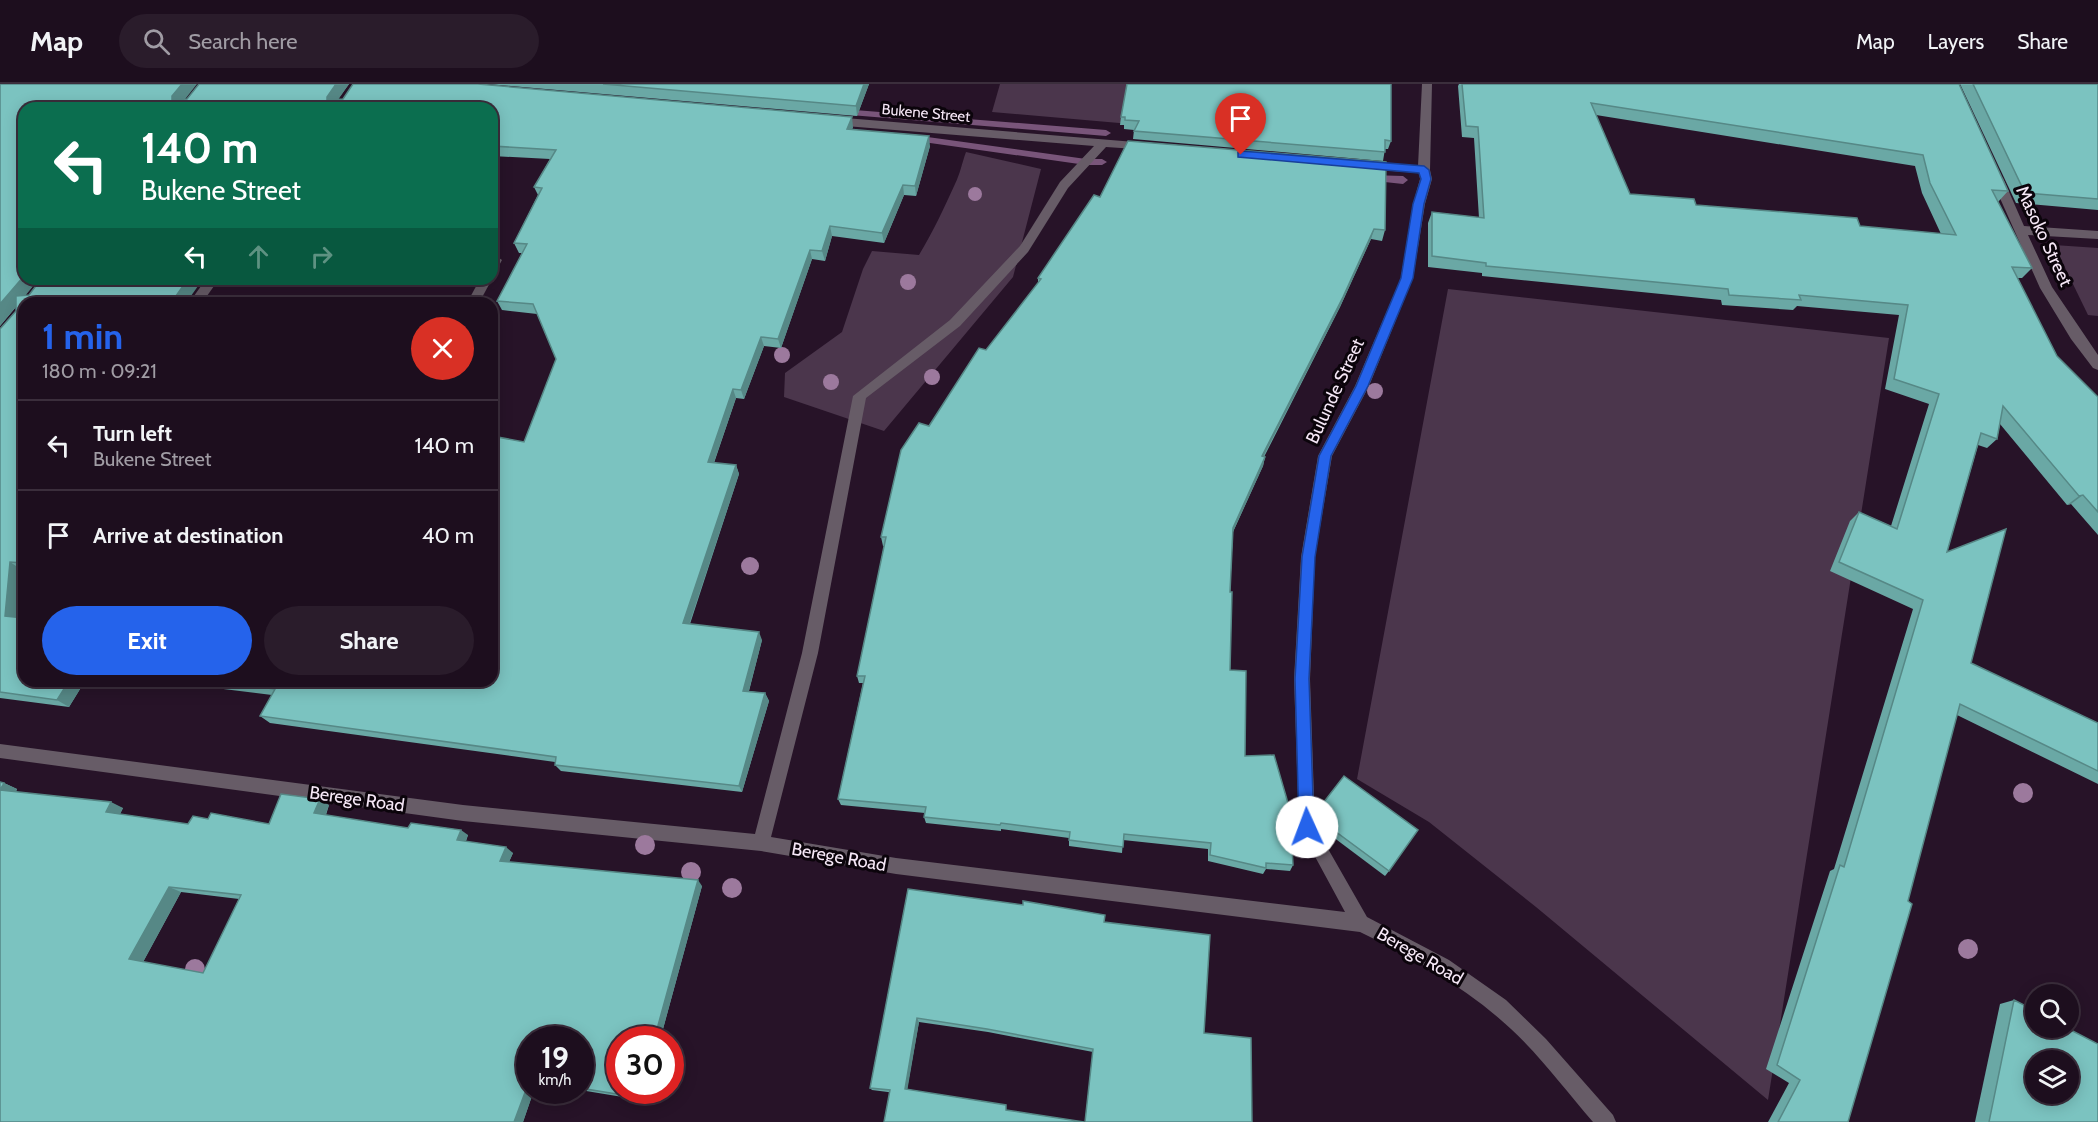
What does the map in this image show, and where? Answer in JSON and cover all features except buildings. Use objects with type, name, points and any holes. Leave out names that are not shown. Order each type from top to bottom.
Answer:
[{"type":"street","name":"Bulunde Street","points":[[1361,923],[1307,827],[1302,679],[1308,557],[1325,456],[1362,386],[1407,278],[1419,204],[1426,179],[1424,170],[1427,84]]},
{"type":"street","name":"Bukene Street","points":[[819,119],[1163,148]]},
{"type":"street","points":[[761,843],[810,652],[860,396],[956,323],[1024,249],[1064,185],[1104,143]]},
{"type":"street","points":[[1353,164],[1424,170]]},
{"type":"street","name":"Masoko Street","points":[[1992,167],[2046,288],[2076,336],[2098,365]]},
{"type":"street","points":[[2020,230],[2098,235]]},
{"type":"street","name":"Berege Road","points":[[0,751],[463,813],[761,843],[896,866],[1361,923],[1410,946],[1464,980],[1517,1022],[1606,1122]]},
{"type":"shaded area","points":[[1000,84],[1194,84],[1188,129],[992,112]]},
{"type":"shaded area","points":[[966,152],[1041,169],[1013,277],[884,431],[784,397],[785,373],[842,332],[863,269],[872,251],[919,255],[957,180]]},
{"type":"shaded area","points":[[2054,245],[2098,248],[2098,316],[2088,315]]},
{"type":"shaded area","points":[[1448,289],[1889,338],[1768,1100],[1536,907],[1429,822],[1357,779]]},
{"type":"waterway","points":[[842,112],[1106,133]]},
{"type":"waterway","points":[[913,138],[1086,162],[1102,162]]},
{"type":"waterway","points":[[1370,178],[1403,180]]},
{"type":"route","points":[[1241,155],[1424,170],[1426,179],[1419,204],[1407,278],[1362,386],[1325,456],[1308,557],[1302,679],[1307,827]]}]
